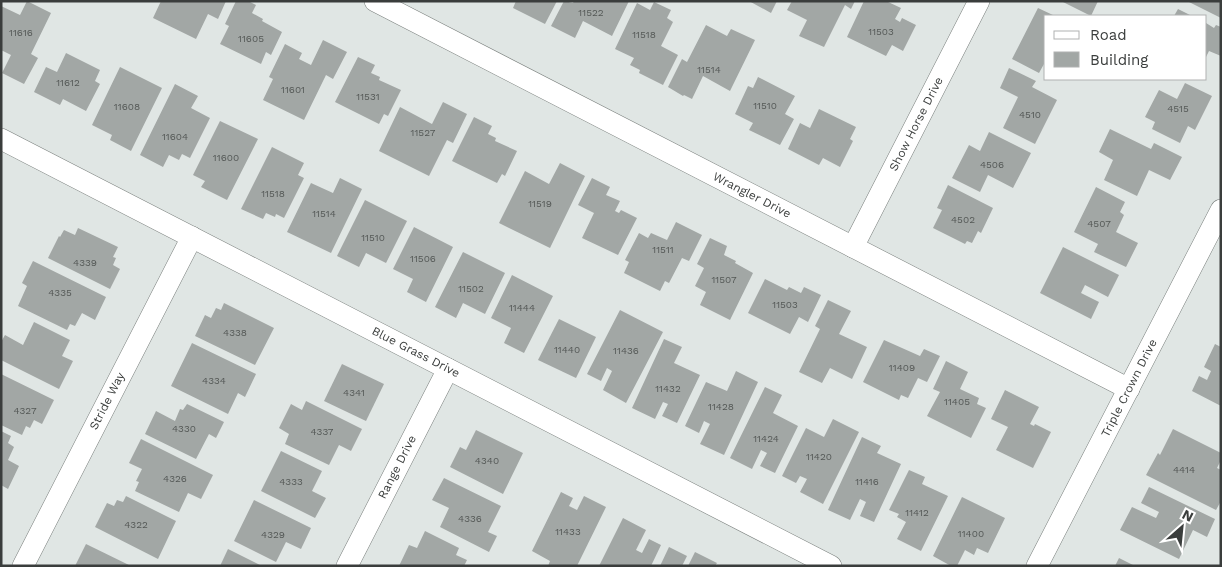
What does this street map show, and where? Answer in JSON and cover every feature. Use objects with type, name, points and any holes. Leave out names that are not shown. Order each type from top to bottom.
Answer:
[{"type":"street","name":"Wrangler Drive","points":[[375,1],[1129,389]]},
{"type":"street","name":"Show Horse Drive","points":[[853,247],[979,1]]},
{"type":"street","name":"Blue Grass Drive","points":[[1,139],[831,566]]},
{"type":"street","name":"Triple Crown Drive","points":[[1037,566],[1221,210]]},
{"type":"street","name":"Stride Way","points":[[23,566],[192,237]]},
{"type":"street","name":"Range Drive","points":[[347,566],[448,369]]},
{"type":"building","points":[[27,1],[51,13],[31,54],[38,58],[24,84],[2,73],[11,55],[1,50],[1,6],[20,15]]},
{"type":"building","points":[[161,1],[226,1],[218,19],[208,14],[196,39],[153,18]]},
{"type":"building","points":[[236,1],[248,1],[256,5],[252,13],[282,32],[271,55],[266,52],[261,64],[220,44],[229,26],[225,24]]},
{"type":"building","points":[[516,1],[557,1],[545,24],[513,8]]},
{"type":"building","points":[[564,1],[573,3],[574,1],[629,1],[612,36],[583,21],[575,38],[551,26]]},
{"type":"building","points":[[749,1],[777,1],[771,13]]},
{"type":"building","points":[[792,1],[855,1],[851,9],[845,5],[824,47],[799,36],[807,20],[787,10]]},
{"type":"building","points":[[864,1],[886,1],[901,8],[895,19],[900,22],[902,18],[916,25],[903,51],[892,45],[886,56],[847,37]]},
{"type":"building","points":[[1061,1],[1098,1],[1091,15]]},
{"type":"building","points":[[1187,1],[1221,1],[1221,18]]},
{"type":"building","points":[[654,2],[671,10],[667,18],[673,22],[661,46],[678,55],[663,85],[639,73],[640,70],[630,65],[634,58],[615,49],[637,3],[650,10]]},
{"type":"building","points":[[1038,8],[1053,15],[1044,15],[1044,64],[1039,73],[1012,59]]},
{"type":"building","points":[[1178,9],[1190,15],[1175,15]]},
{"type":"building","points":[[1207,24],[1214,28],[1216,25],[1221,27],[1221,56],[1209,51],[1207,55]]},
{"type":"building","points":[[706,25],[727,36],[731,29],[755,40],[730,91],[703,76],[692,99],[668,87],[682,59],[687,62]]},
{"type":"building","points":[[323,40],[347,52],[333,79],[326,75],[304,120],[263,100],[273,79],[269,77],[285,44],[302,53],[299,59],[311,65]]},
{"type":"building","points":[[66,53],[100,70],[95,81],[100,84],[86,111],[63,99],[60,105],[34,92],[46,67],[57,72]]},
{"type":"building","points":[[358,57],[375,65],[371,73],[380,77],[379,80],[401,90],[388,116],[384,114],[379,124],[335,102]]},
{"type":"building","points":[[120,67],[162,88],[131,151],[110,140],[112,135],[92,125]]},
{"type":"building","points":[[1009,68],[1036,81],[1032,87],[1057,100],[1035,144],[1003,128],[1018,97],[1000,88]]},
{"type":"building","points":[[758,77],[795,96],[785,114],[794,119],[780,145],[749,130],[753,123],[735,114],[748,86],[753,88]]},
{"type":"building","points":[[1185,83],[1212,96],[1195,130],[1188,126],[1180,143],[1152,129],[1155,122],[1145,117],[1159,90],[1177,99]]},
{"type":"building","points":[[175,84],[198,96],[191,108],[210,118],[190,158],[182,154],[179,160],[169,155],[163,167],[140,155]]},
{"type":"building","points":[[443,102],[467,114],[453,143],[447,140],[429,176],[379,151],[400,107],[432,124]]},
{"type":"building","points":[[819,109],[856,127],[850,139],[853,141],[840,167],[823,158],[819,165],[788,149],[800,123],[810,128]]},
{"type":"building","points":[[474,117],[492,126],[488,134],[496,138],[495,141],[517,151],[505,176],[502,174],[497,183],[452,161]]},
{"type":"building","points":[[220,121],[258,139],[227,200],[201,187],[205,181],[193,175]]},
{"type":"building","points":[[1110,129],[1151,149],[1154,143],[1182,157],[1170,180],[1149,170],[1137,196],[1104,180],[1113,160],[1099,152]]},
{"type":"building","points":[[989,132],[1031,153],[1013,188],[988,175],[980,192],[952,178],[969,145],[980,151]]},
{"type":"building","points":[[272,147],[304,163],[298,175],[304,178],[284,218],[276,214],[275,217],[266,213],[263,219],[241,209]]},
{"type":"building","points":[[560,163],[585,176],[550,248],[499,223],[525,171],[549,184]]},
{"type":"building","points":[[340,178],[362,189],[331,253],[287,232],[311,183],[333,193]]},
{"type":"building","points":[[592,178],[610,187],[606,195],[620,201],[615,211],[619,213],[621,210],[637,218],[618,255],[582,238],[594,213],[578,205]]},
{"type":"building","points":[[948,185],[993,208],[981,233],[978,231],[972,243],[967,241],[965,244],[933,228],[942,210],[937,208]]},
{"type":"building","points":[[1096,187],[1125,202],[1120,212],[1124,215],[1116,232],[1138,243],[1126,267],[1094,252],[1098,244],[1074,232]]},
{"type":"building","points":[[365,200],[407,221],[386,263],[366,253],[359,267],[337,256]]},
{"type":"building","points":[[676,222],[702,235],[689,261],[682,258],[669,283],[665,281],[660,291],[624,273],[629,262],[625,260],[639,233],[648,238],[651,233],[667,240]]},
{"type":"building","points":[[414,227],[453,247],[426,302],[407,292],[413,279],[393,269]]},
{"type":"building","points":[[78,228],[118,247],[113,257],[116,258],[113,265],[120,269],[110,289],[48,258],[64,230],[75,235]]},
{"type":"building","points":[[710,238],[727,246],[724,255],[753,273],[730,320],[700,305],[706,292],[695,286],[704,268],[697,264]]},
{"type":"building","points":[[1063,247],[1119,275],[1108,297],[1085,285],[1081,293],[1099,302],[1091,319],[1040,293]]},
{"type":"building","points":[[463,252],[505,273],[485,314],[463,303],[456,318],[435,307]]},
{"type":"building","points":[[33,261],[106,297],[95,320],[82,313],[75,326],[70,324],[67,330],[18,306],[27,286],[22,283]]},
{"type":"building","points":[[512,275],[553,296],[524,353],[504,343],[511,328],[491,318]]},
{"type":"building","points":[[765,279],[787,290],[789,287],[801,293],[804,287],[821,295],[808,322],[799,317],[790,334],[748,313]]},
{"type":"building","points":[[828,300],[851,311],[839,334],[867,347],[852,379],[830,368],[822,383],[799,372],[820,329],[815,326]]},
{"type":"building","points":[[224,303],[274,328],[255,365],[195,336],[205,315],[211,318],[216,308],[221,310]]},
{"type":"building","points":[[620,310],[663,332],[626,403],[603,390],[612,371],[607,368],[601,381],[587,374]]},
{"type":"building","points":[[559,319],[596,337],[576,378],[538,360]]},
{"type":"building","points":[[34,322],[70,340],[62,356],[73,361],[59,389],[1,360],[1,342],[5,335],[23,345]]},
{"type":"building","points":[[664,339],[682,347],[674,363],[700,375],[677,423],[662,416],[668,404],[663,402],[655,419],[632,408]]},
{"type":"building","points":[[884,340],[920,356],[924,349],[940,356],[927,382],[918,378],[908,398],[901,395],[899,400],[863,382]]},
{"type":"building","points":[[192,343],[256,374],[245,397],[238,393],[228,414],[171,386]]},
{"type":"building","points":[[1215,344],[1221,347],[1221,406],[1192,391],[1199,376],[1207,380],[1211,371],[1204,367]]},
{"type":"building","points":[[946,361],[968,372],[960,389],[979,398],[977,404],[986,408],[971,438],[927,416],[940,392],[933,389]]},
{"type":"building","points":[[342,364],[384,384],[366,421],[324,401]]},
{"type":"building","points":[[736,371],[758,382],[724,455],[700,444],[710,424],[704,421],[699,433],[685,426],[706,382],[727,391]]},
{"type":"building","points":[[1,374],[54,400],[42,424],[34,420],[30,428],[26,426],[22,435],[1,425]]},
{"type":"building","points":[[765,387],[782,395],[773,413],[798,426],[775,473],[760,466],[767,453],[761,450],[752,469],[730,458]]},
{"type":"building","points":[[1005,390],[1039,407],[1030,424],[1034,426],[1035,424],[1051,432],[1033,468],[996,450],[1008,427],[991,419]]},
{"type":"building","points":[[306,401],[362,429],[351,451],[339,445],[329,465],[285,444],[289,434],[279,428],[291,404],[302,410]]},
{"type":"building","points":[[187,404],[224,422],[216,438],[209,434],[196,459],[145,434],[156,411],[175,421],[180,409],[183,410]]},
{"type":"building","points":[[833,419],[859,432],[823,504],[800,492],[807,479],[800,476],[796,483],[782,476],[806,428],[824,437]]},
{"type":"building","points":[[1173,429],[1221,453],[1221,460],[1217,468],[1221,470],[1221,501],[1216,510],[1146,475],[1158,453],[1160,455]]},
{"type":"building","points":[[476,430],[523,453],[503,494],[450,467],[460,447],[466,450]]},
{"type":"building","points":[[1,431],[11,436],[8,443],[14,447],[8,460],[19,466],[8,489],[1,485]]},
{"type":"building","points":[[862,437],[881,446],[877,453],[901,464],[874,522],[860,516],[866,502],[860,499],[850,520],[828,510]]},
{"type":"building","points":[[141,439],[213,475],[201,499],[188,493],[179,512],[135,491],[139,482],[136,481],[142,469],[129,463]]},
{"type":"building","points":[[281,451],[322,471],[312,491],[326,498],[315,518],[261,491]]},
{"type":"building","points":[[909,470],[925,477],[922,484],[948,496],[921,551],[897,539],[906,522],[897,517],[899,514],[889,510]]},
{"type":"building","points":[[444,478],[501,506],[488,532],[497,536],[489,552],[440,527],[449,508],[432,500]]},
{"type":"building","points":[[1149,487],[1215,519],[1207,537],[1193,530],[1179,559],[1120,530],[1132,507],[1156,518],[1159,512],[1141,503]]},
{"type":"building","points":[[561,492],[573,498],[569,506],[577,510],[584,496],[606,507],[577,566],[548,566],[550,561],[532,551]]},
{"type":"building","points":[[126,496],[176,521],[158,559],[95,527],[107,503],[114,506],[117,500],[123,502]]},
{"type":"building","points":[[962,497],[1005,518],[988,553],[977,548],[974,555],[965,550],[957,566],[951,566],[933,556]]},
{"type":"building","points":[[254,500],[311,528],[301,549],[286,542],[276,562],[234,541]]},
{"type":"building","points":[[623,518],[646,530],[636,550],[642,553],[649,539],[661,545],[651,566],[599,566]]},
{"type":"building","points":[[425,531],[459,548],[456,555],[467,560],[464,566],[399,566],[409,545],[417,548]]},
{"type":"building","points":[[86,544],[131,566],[75,566]]},
{"type":"building","points":[[669,547],[687,556],[682,566],[660,566]]},
{"type":"building","points":[[228,549],[262,566],[220,566]]},
{"type":"building","points":[[695,552],[717,563],[715,566],[688,566]]},
{"type":"building","points":[[1119,558],[1135,566],[1115,566]]}]
